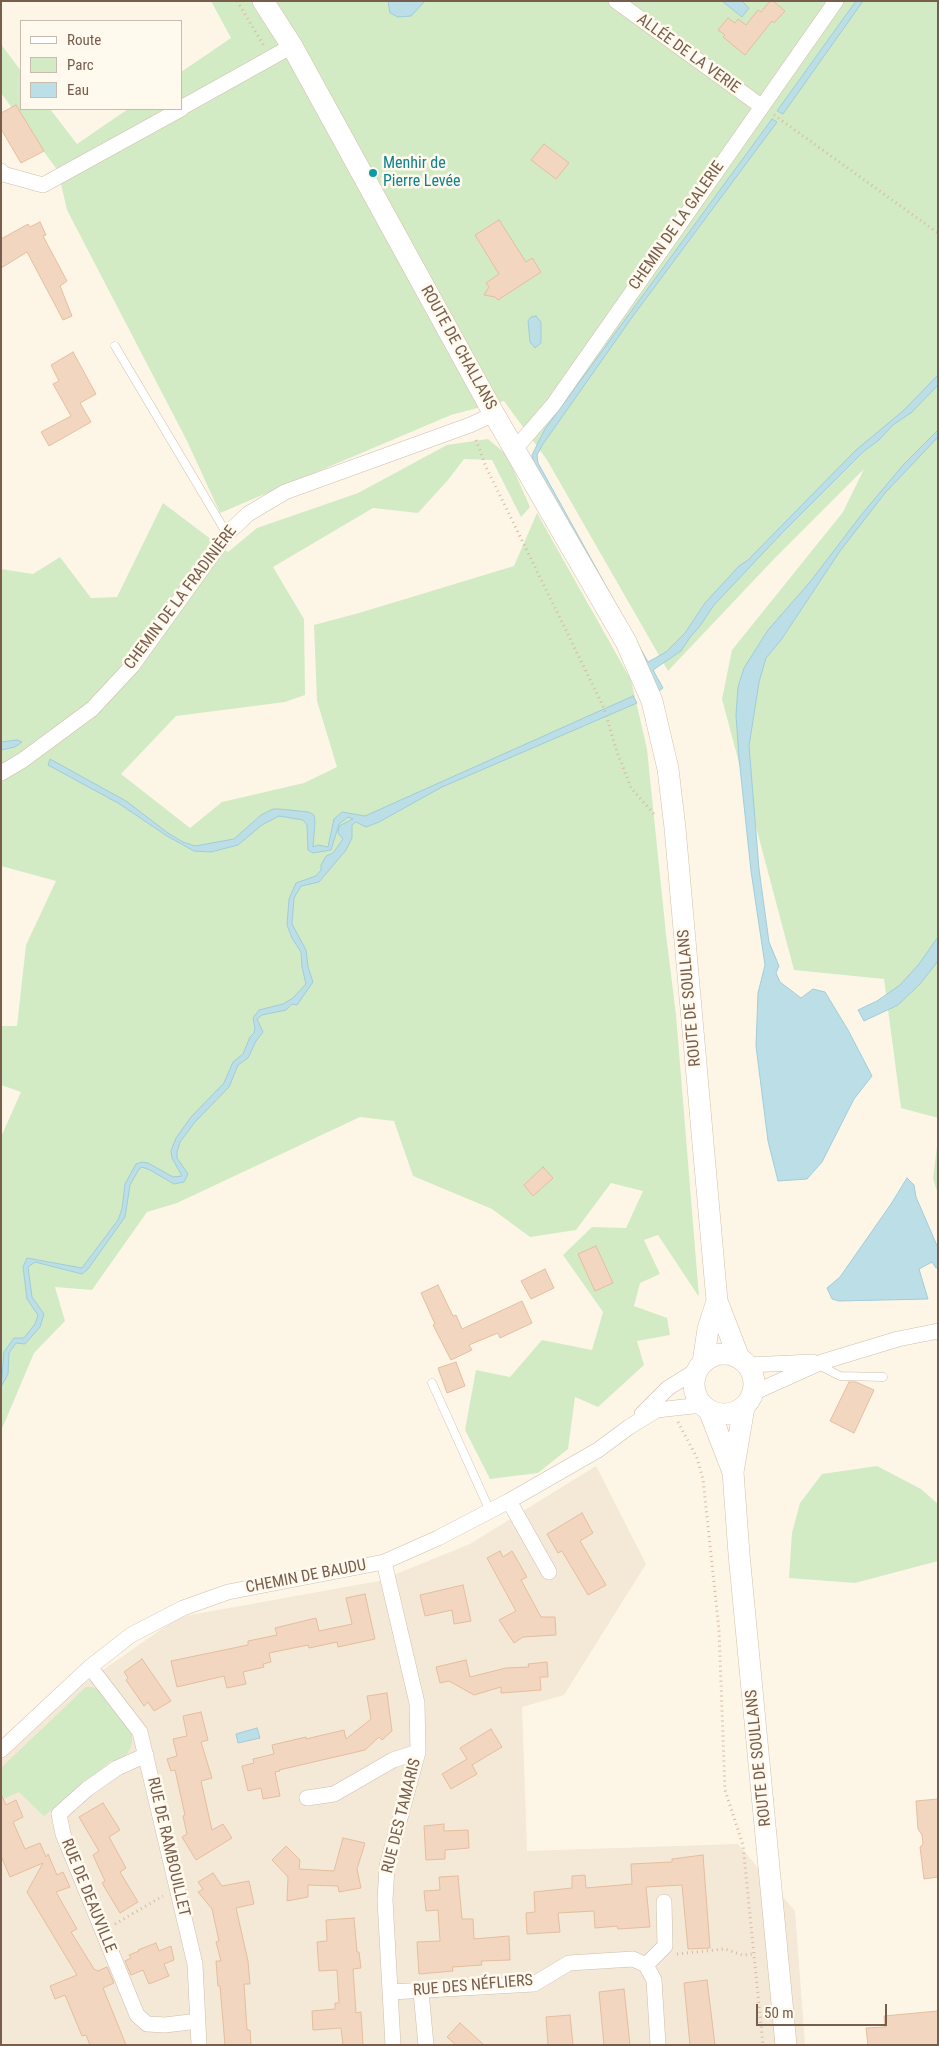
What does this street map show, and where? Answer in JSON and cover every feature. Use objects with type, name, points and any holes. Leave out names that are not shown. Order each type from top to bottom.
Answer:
[{"type":"main road","name":"ROUTE DE CHALLANS","points":[[263,1],[292,46],[494,414],[626,642],[650,697]]},
{"type":"main road","name":"ROUTE DE SOULLANS","points":[[650,697],[659,725],[670,789],[717,1301],[743,1362]]},
{"type":"main road","name":"ROUTE DE SOULLANS","points":[[700,1367],[708,1329],[717,1301]]},
{"type":"main road","points":[[720,1354],[728,1354],[743,1362],[754,1380],[748,1400],[736,1412],[726,1414],[705,1407],[694,1389],[694,1379],[700,1367],[710,1357],[720,1354]]},
{"type":"main road","name":"ROUTE DE SOULLANS","points":[[748,1400],[733,1472],[739,1554],[786,2045]]},
{"type":"main road","name":"ROUTE DE SOULLANS","points":[[705,1407],[733,1472]]},
{"type":"street","name":"ALLÉE DE LA VERIE","points":[[616,1],[761,106]]},
{"type":"street","name":"CHEMIN DE LA GALERIE","points":[[513,446],[521,442],[552,405],[836,1]]},
{"type":"street","points":[[182,108],[292,46]]},
{"type":"street","points":[[1,171],[3,174],[43,185],[179,110]]},
{"type":"street","name":"CHEMIN DE LA FRADINIÈRE","points":[[1,773],[23,760],[92,709],[132,666],[226,534],[248,514],[285,492],[470,425],[494,414]]},
{"type":"street","points":[[748,1400],[820,1363],[898,1339],[938,1331]]},
{"type":"street","points":[[743,1362],[820,1363]]},
{"type":"street","name":"CHEMIN DE BAUDU","points":[[629,1427],[668,1388],[700,1367]]},
{"type":"street","name":"CHEMIN DE BAUDU","points":[[1,1750],[90,1667],[131,1635],[183,1608],[228,1592],[384,1562],[438,1538],[509,1502],[598,1450],[629,1427],[657,1410],[675,1407],[705,1407]]},
{"type":"street","points":[[509,1502],[549,1572]]},
{"type":"street","name":"RUE DES TAMARIS","points":[[384,1562],[417,1703],[418,1752],[388,1866],[385,1900],[393,2045]]},
{"type":"street","name":"RUE DE RAMBOUILLET","points":[[90,1667],[140,1732],[195,1964],[199,2045]]},
{"type":"street","points":[[306,1798],[334,1794],[393,1760],[418,1752]]},
{"type":"street","name":"RUE DE DEAUVILLE","points":[[146,1755],[117,1768],[87,1789],[59,1814],[63,1834],[137,2015],[147,2024],[165,2025],[198,2021]]},
{"type":"street","points":[[658,2045],[654,1980],[646,1965],[665,1946],[664,1902]]},
{"type":"street","name":"RUE DES NÉFLIERS","points":[[391,1992],[421,1992],[534,1984],[568,1963],[633,1959],[646,1965]]},
{"type":"street","points":[[421,1992],[426,2045]]},
{"type":"lane","points":[[115,346],[226,534]]},
{"type":"lane","points":[[820,1363],[840,1376],[883,1378]]},
{"type":"lane","points":[[432,1383],[490,1511]]},
{"type":"path","points":[[761,106],[938,233]]},
{"type":"path","points":[[470,425],[486,467],[604,708],[616,749],[631,788],[654,814]]},
{"type":"path","points":[[675,1407],[678,1424],[697,1458],[703,1479],[719,1630],[726,1790],[743,1846],[763,2045]]},
{"type":"path","points":[[102,1931],[177,1888]]},
{"type":"path","points":[[646,1965],[676,1954],[726,1949],[742,1955],[754,1954]]},
{"type":"shaded area","points":[[596,1466],[646,1564],[564,1695],[522,1707],[527,1851],[738,1844],[795,1911],[805,2045],[1,2045],[1,1741],[179,1617],[379,1581],[470,1544]]},
{"type":"green space","points":[[211,1],[938,1],[938,1118],[901,1108],[884,979],[794,970],[722,699],[732,650],[843,512],[864,469],[773,560],[668,671],[547,460],[504,401],[451,415],[220,513],[187,441],[67,210],[58,171],[1,93],[1,44],[20,70],[20,110],[51,110],[77,144],[127,110],[182,110],[182,71],[231,38]]},
{"type":"green space","points":[[488,439],[507,455],[530,507],[521,517],[492,460],[464,459],[418,513],[373,508],[273,567],[304,619],[305,695],[285,702],[176,716],[121,774],[190,828],[222,802],[304,783],[337,767],[317,701],[314,625],[514,566],[537,513],[631,680],[647,749],[676,1015],[699,1297],[658,1235],[644,1240],[660,1274],[640,1283],[634,1306],[667,1318],[670,1335],[637,1341],[644,1365],[598,1407],[575,1397],[568,1449],[538,1473],[490,1479],[465,1430],[476,1370],[510,1377],[542,1340],[592,1350],[603,1312],[563,1255],[592,1227],[626,1228],[643,1191],[611,1183],[576,1230],[530,1237],[492,1209],[413,1176],[394,1121],[360,1117],[177,1203],[147,1212],[92,1290],[55,1287],[65,1321],[34,1353],[1,1431],[1,1137],[21,1092],[1,1085],[1,1026],[17,1026],[26,945],[56,881],[1,866],[1,569],[33,574],[60,557],[91,598],[117,597],[163,503],[228,552],[257,528],[358,493],[447,445]]},
{"type":"green space","points":[[938,1139],[938,1195],[933,1178]]},
{"type":"green space","points":[[877,1466],[921,1489],[938,1504],[938,1561],[855,1583],[789,1578],[792,1533],[800,1503],[822,1474]]},
{"type":"green space","points":[[86,1687],[93,1687],[102,1692],[128,1726],[132,1734],[132,1743],[128,1753],[118,1761],[111,1761],[44,1816],[19,1792],[1,1800],[1,1768]]},
{"type":"water","points":[[388,1],[425,1],[411,16],[398,17],[390,13]]},
{"type":"water","points":[[722,1],[742,1],[749,8],[742,17]]},
{"type":"water","points":[[856,1],[863,1],[783,114],[777,111]]},
{"type":"water","points":[[772,119],[777,122],[633,316],[537,455],[538,463],[648,662],[666,652],[685,633],[705,603],[739,566],[748,560],[856,450],[903,411],[938,375],[938,385],[912,412],[893,425],[879,440],[863,452],[781,534],[714,605],[681,651],[653,670],[663,688],[659,691],[566,522],[532,455],[545,429]]},
{"type":"water","points":[[536,316],[541,322],[541,343],[535,348],[530,342],[528,321],[531,317]]},
{"type":"water","points":[[938,430],[938,437],[885,493],[840,551],[781,640],[766,658],[759,682],[749,746],[759,869],[769,942],[779,966],[776,973],[780,982],[801,998],[813,989],[825,992],[848,1030],[872,1076],[854,1099],[822,1162],[807,1179],[778,1181],[768,1141],[756,1046],[758,993],[765,965],[751,871],[739,758],[736,715],[738,687],[744,668],[768,630],[810,582],[862,514],[904,464]]},
{"type":"water","points":[[633,696],[637,703],[442,787],[379,822],[366,827],[356,822],[352,825],[352,838],[346,850],[319,882],[301,886],[294,898],[292,924],[306,950],[308,967],[313,982],[297,1005],[292,1004],[286,1010],[262,1015],[257,1019],[263,1032],[256,1041],[248,1058],[238,1065],[229,1087],[195,1122],[180,1142],[177,1158],[188,1174],[184,1182],[174,1184],[142,1167],[130,1185],[125,1217],[88,1269],[82,1274],[35,1262],[28,1267],[32,1297],[44,1314],[40,1327],[25,1344],[16,1343],[9,1353],[8,1374],[1,1387],[4,1352],[14,1338],[24,1338],[35,1324],[38,1315],[27,1299],[23,1267],[27,1258],[82,1268],[118,1220],[122,1209],[125,1184],[136,1164],[148,1163],[173,1177],[182,1176],[172,1158],[171,1151],[176,1138],[191,1117],[224,1083],[233,1062],[243,1054],[250,1037],[254,1033],[253,1018],[259,1010],[283,1004],[293,998],[306,984],[301,952],[292,938],[287,925],[289,899],[296,883],[316,876],[321,870],[321,865],[326,856],[333,853],[343,839],[338,833],[339,826],[353,819],[348,817],[339,824],[331,850],[313,853],[308,850],[307,825],[303,820],[279,816],[262,825],[238,845],[211,852],[194,851],[167,836],[118,803],[48,765],[50,759],[126,801],[168,833],[183,842],[195,846],[234,839],[261,815],[273,809],[279,809],[309,812],[314,815],[313,847],[318,845],[328,847],[334,819],[342,812],[365,816]]},
{"type":"water","points":[[17,740],[22,742],[15,747],[1,750],[1,742]]},
{"type":"water","points":[[938,937],[938,961],[920,984],[898,1005],[864,1021],[858,1010],[877,1001],[900,985],[919,964]]},
{"type":"water","points":[[907,1178],[914,1185],[916,1197],[938,1248],[938,1267],[936,1268],[932,1262],[919,1269],[928,1299],[839,1301],[832,1299],[827,1288],[840,1277]]},
{"type":"water","points":[[257,1728],[260,1738],[238,1743],[236,1734]]},
{"type":"building","points":[[770,1],[773,1],[785,11],[774,23],[772,21],[745,55],[723,37],[725,35],[718,30],[728,18],[735,23],[738,19],[746,25],[758,10],[761,12]]},
{"type":"building","points":[[16,105],[44,151],[21,163],[1,129],[1,113]]},
{"type":"building","points":[[544,144],[569,163],[556,179],[531,160]]},
{"type":"building","points":[[499,220],[526,262],[532,258],[541,272],[498,300],[495,297],[484,295],[489,287],[486,283],[499,274],[475,235]]},
{"type":"building","points":[[40,222],[46,235],[43,236],[67,281],[60,286],[72,316],[63,320],[27,252],[1,268],[1,239],[28,224],[30,227]]},
{"type":"building","points":[[73,352],[96,394],[80,403],[91,422],[49,446],[41,432],[71,416],[53,384],[59,381],[51,365]]},
{"type":"building","points":[[543,1167],[553,1178],[533,1196],[524,1185]]},
{"type":"building","points":[[596,1246],[613,1283],[595,1291],[578,1254]]},
{"type":"building","points":[[545,1269],[554,1288],[531,1299],[521,1281]]},
{"type":"building","points":[[438,1285],[453,1316],[456,1315],[462,1329],[522,1301],[532,1323],[500,1338],[498,1333],[469,1345],[472,1350],[451,1360],[433,1325],[435,1324],[421,1293]]},
{"type":"building","points":[[456,1362],[465,1386],[447,1393],[438,1368]]},
{"type":"building","points":[[849,1382],[856,1382],[874,1390],[854,1433],[830,1421]]},
{"type":"building","points":[[582,1513],[593,1533],[580,1541],[606,1585],[588,1595],[562,1551],[558,1553],[547,1534]]},
{"type":"building","points":[[500,1551],[503,1557],[512,1551],[527,1577],[521,1580],[541,1617],[555,1617],[556,1635],[523,1637],[514,1643],[499,1620],[516,1611],[487,1558]]},
{"type":"building","points":[[463,1585],[471,1621],[454,1624],[452,1610],[425,1616],[420,1595]]},
{"type":"building","points":[[365,1594],[375,1639],[338,1647],[337,1642],[309,1648],[308,1645],[269,1653],[271,1662],[263,1664],[264,1667],[243,1672],[246,1684],[227,1688],[224,1676],[177,1687],[171,1661],[248,1645],[248,1641],[277,1635],[275,1628],[316,1618],[319,1631],[352,1624],[346,1598]]},
{"type":"building","points":[[142,1659],[171,1701],[154,1711],[148,1702],[144,1706],[126,1680],[128,1678],[124,1672]]},
{"type":"building","points":[[466,1660],[470,1677],[506,1668],[529,1667],[528,1664],[547,1662],[548,1677],[540,1677],[541,1690],[501,1693],[501,1687],[474,1695],[449,1681],[440,1683],[436,1667]]},
{"type":"building","points":[[387,1693],[392,1731],[382,1740],[379,1737],[365,1750],[275,1772],[280,1796],[263,1799],[261,1788],[248,1791],[242,1766],[254,1763],[253,1759],[274,1754],[272,1745],[344,1730],[346,1739],[371,1719],[367,1696]]},
{"type":"building","points":[[201,1712],[208,1740],[201,1742],[212,1778],[201,1781],[212,1830],[223,1824],[232,1838],[196,1860],[182,1837],[187,1834],[183,1816],[185,1815],[175,1770],[171,1771],[167,1759],[177,1756],[173,1739],[187,1736],[183,1716]]},
{"type":"building","points":[[491,1729],[502,1747],[472,1765],[477,1774],[451,1789],[442,1774],[467,1759],[460,1748]]},
{"type":"building","points":[[1,1794],[6,1805],[16,1800],[23,1817],[13,1822],[25,1849],[40,1843],[46,1857],[48,1854],[57,1875],[63,1872],[70,1887],[56,1892],[77,1929],[71,1932],[94,1969],[98,1971],[107,1967],[114,1983],[103,1988],[126,2045],[90,2045],[86,2035],[82,2036],[65,1995],[55,1999],[50,1986],[77,1975],[27,1892],[43,1863],[10,1877],[1,1856]]},
{"type":"building","points":[[938,1799],[938,1877],[924,1879],[920,1847],[923,1844],[922,1835],[918,1829],[916,1801]]},
{"type":"building","points":[[103,1803],[120,1830],[109,1837],[126,1868],[120,1872],[138,1902],[120,1913],[102,1883],[105,1881],[93,1855],[99,1851],[79,1817]]},
{"type":"building","points":[[444,1824],[444,1831],[468,1830],[469,1848],[445,1850],[445,1859],[426,1860],[424,1826]]},
{"type":"building","points":[[343,1838],[365,1843],[357,1869],[361,1888],[339,1892],[338,1886],[308,1885],[308,1897],[287,1901],[288,1877],[272,1860],[286,1846],[300,1860],[299,1869],[334,1871]]},
{"type":"building","points":[[703,1855],[710,1948],[688,1949],[682,1885],[646,1887],[650,1927],[618,1929],[617,1926],[595,1928],[594,1911],[558,1913],[560,1932],[527,1934],[526,1913],[535,1912],[534,1892],[572,1888],[572,1876],[585,1875],[586,1888],[632,1884],[631,1864],[672,1862],[672,1859]]},
{"type":"building","points":[[213,1873],[222,1886],[249,1881],[254,1904],[236,1908],[248,1961],[250,1984],[244,1984],[247,2030],[250,2030],[251,2045],[225,2045],[216,1961],[221,1961],[216,1942],[219,1941],[212,1909],[198,1892],[203,1889],[198,1882]]},
{"type":"building","points":[[458,1876],[462,1919],[473,1919],[474,1939],[509,1936],[510,1960],[481,1961],[482,1965],[452,1967],[453,1971],[419,1974],[417,1942],[440,1941],[438,1910],[426,1911],[424,1891],[440,1890],[439,1877]]},
{"type":"building","points":[[354,1918],[357,1952],[359,1952],[361,1968],[353,1969],[356,2013],[361,2012],[363,2045],[343,2045],[341,2028],[313,2030],[312,2011],[335,2009],[335,2003],[339,2003],[337,1970],[319,1971],[317,1942],[327,1941],[326,1920]]},
{"type":"building","points":[[156,1943],[159,1951],[171,1946],[174,1960],[164,1964],[169,1976],[149,1984],[143,1970],[131,1975],[125,1961],[131,1958],[129,1955]]},
{"type":"building","points":[[707,1980],[715,2045],[690,2045],[684,1983]]},
{"type":"building","points":[[624,1989],[630,2045],[604,2045],[599,1992]]},
{"type":"building","points":[[938,2011],[938,2045],[868,2045],[866,2028],[885,2027],[884,2016]]},
{"type":"building","points":[[570,2015],[573,2045],[548,2045],[546,2017]]},
{"type":"building","points":[[460,2023],[484,2045],[456,2045],[447,2037]]},
{"type":"place","name":"Menhir de Pierre Levée","points":[[373,173]]}]
